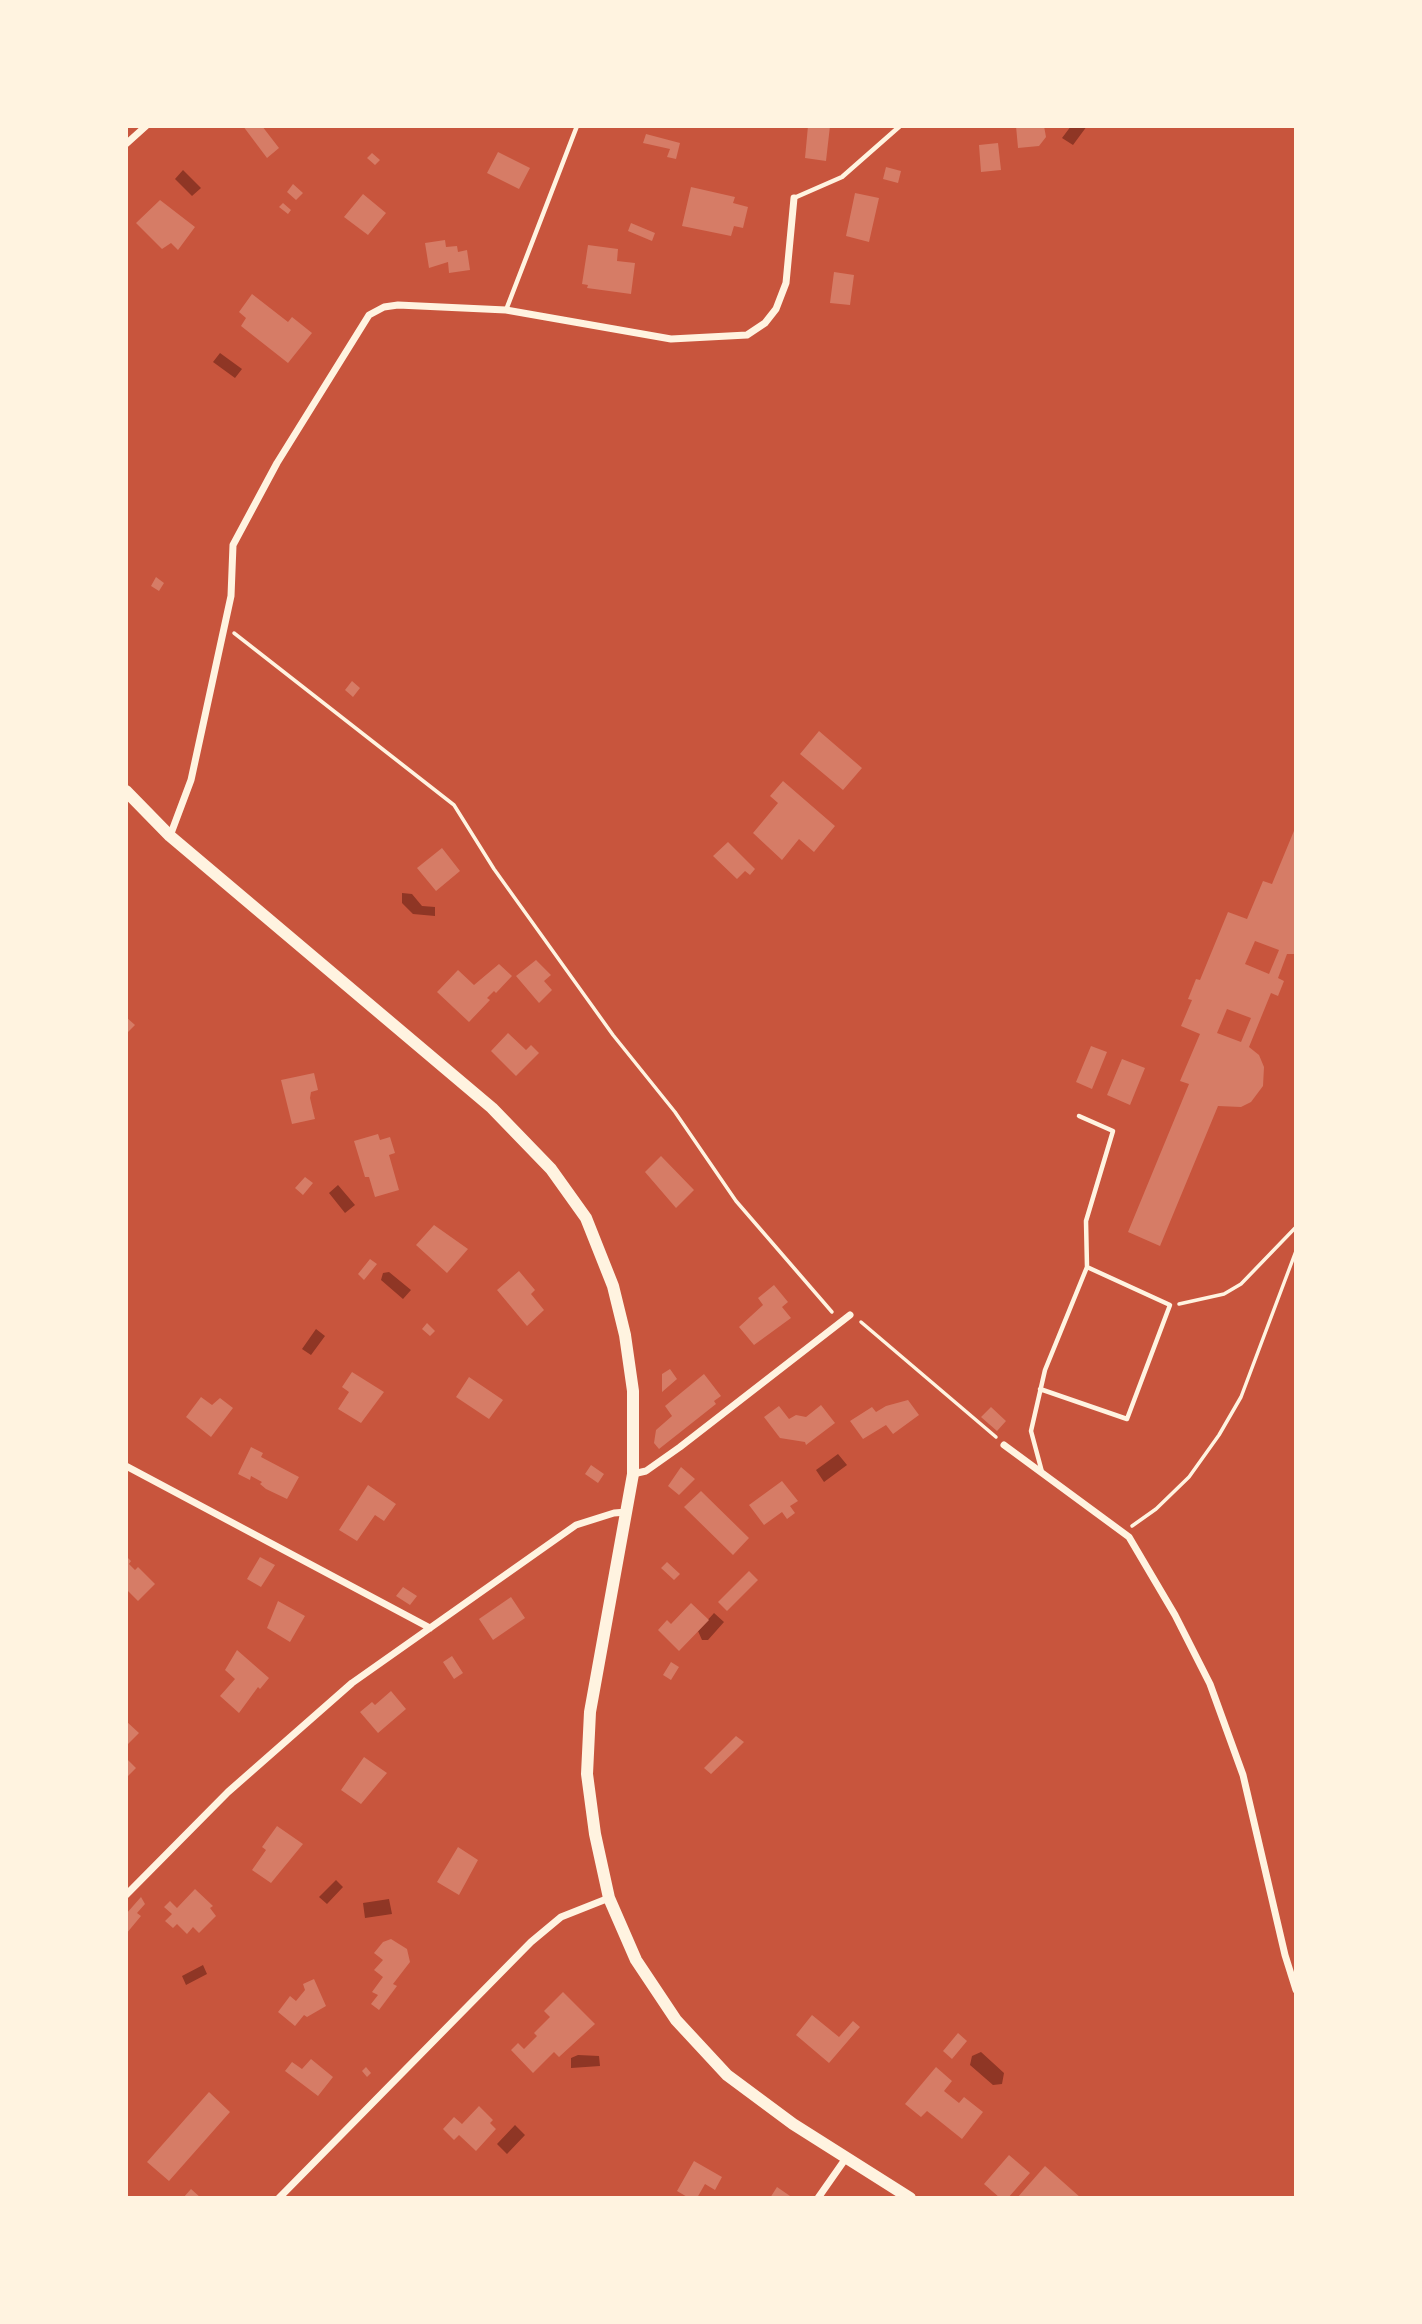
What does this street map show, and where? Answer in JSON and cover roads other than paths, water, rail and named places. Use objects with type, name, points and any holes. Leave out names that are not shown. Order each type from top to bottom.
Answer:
[{"type":"main road","points":[[126,791],[170,836],[492,1108],[551,1169],[586,1218],[613,1286],[625,1335],[632,1391],[632,1474],[590,1712],[588,1762],[595,1834],[609,1898],[636,1960],[676,2020],[727,2075],[793,2124],[910,2198]]},
{"type":"street","points":[[126,144],[146,126]]},
{"type":"street","points":[[170,836],[191,780],[225,626],[231,596],[233,545],[277,463],[369,315],[384,307],[398,305],[506,310],[671,339],[747,335],[765,323],[776,309],[786,283],[794,198]]},
{"type":"street","points":[[632,1474],[646,1471],[680,1447],[850,1315]]},
{"type":"street","points":[[1004,1445],[1122,1532],[1142,1556],[1210,1684],[1242,1775],[1285,1955],[1296,1990]]},
{"type":"street","points":[[126,1466],[430,1628]]},
{"type":"street","points":[[126,1895],[228,1792],[352,1683],[576,1525],[614,1513],[627,1512]]},
{"type":"street","points":[[279,2198],[531,1941],[561,1916],[609,1898]]},
{"type":"street","points":[[818,2198],[846,2158]]},
{"type":"lane","points":[[506,310],[577,126]]},
{"type":"lane","points":[[794,198],[842,177],[901,126]]},
{"type":"lane","points":[[1042,1473],[1031,1432],[1045,1370],[1087,1267],[1086,1221],[1112,1130],[1079,1116]]},
{"type":"lane","points":[[1040,1390],[1127,1419],[1170,1305],[1087,1267]]}]
